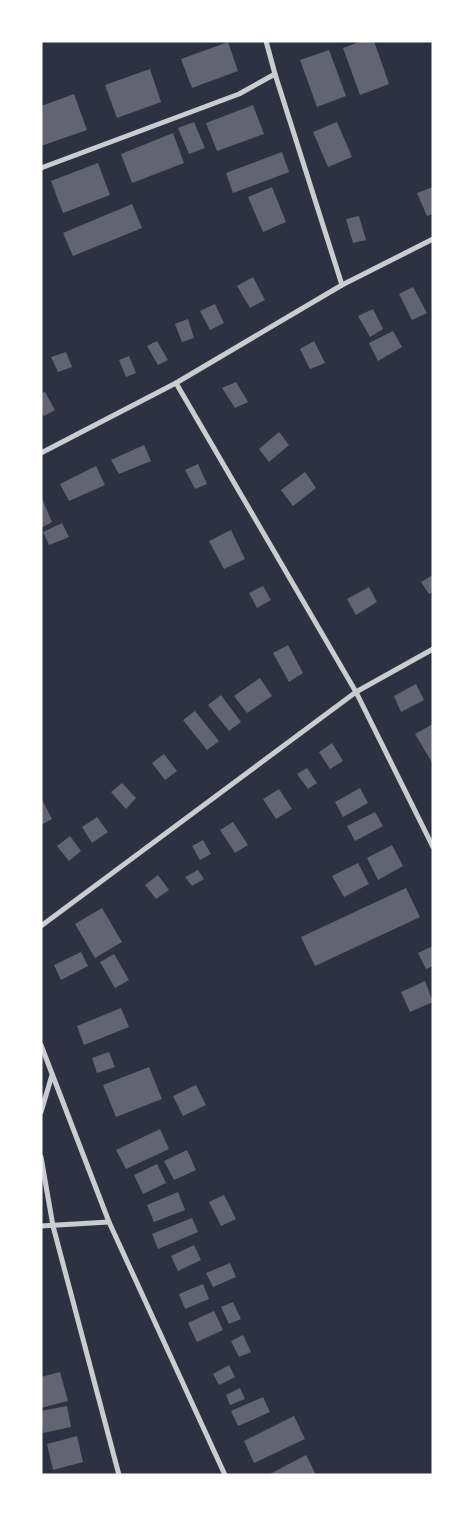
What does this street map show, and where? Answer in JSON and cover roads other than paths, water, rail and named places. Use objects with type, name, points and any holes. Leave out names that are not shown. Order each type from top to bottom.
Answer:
[{"type":"street","points":[[266,41],[342,285]]},
{"type":"street","points":[[41,168],[239,94],[275,74]]},
{"type":"street","points":[[41,453],[176,383],[342,285],[433,239]]},
{"type":"street","points":[[176,383],[356,692],[433,846]]},
{"type":"street","points":[[41,926],[356,692],[433,649]]},
{"type":"street","points":[[41,1044],[108,1222],[225,1475]]},
{"type":"street","points":[[41,1112],[53,1074]]},
{"type":"street","points":[[41,1157],[53,1226],[119,1475]]},
{"type":"street","points":[[41,1226],[108,1222]]}]
